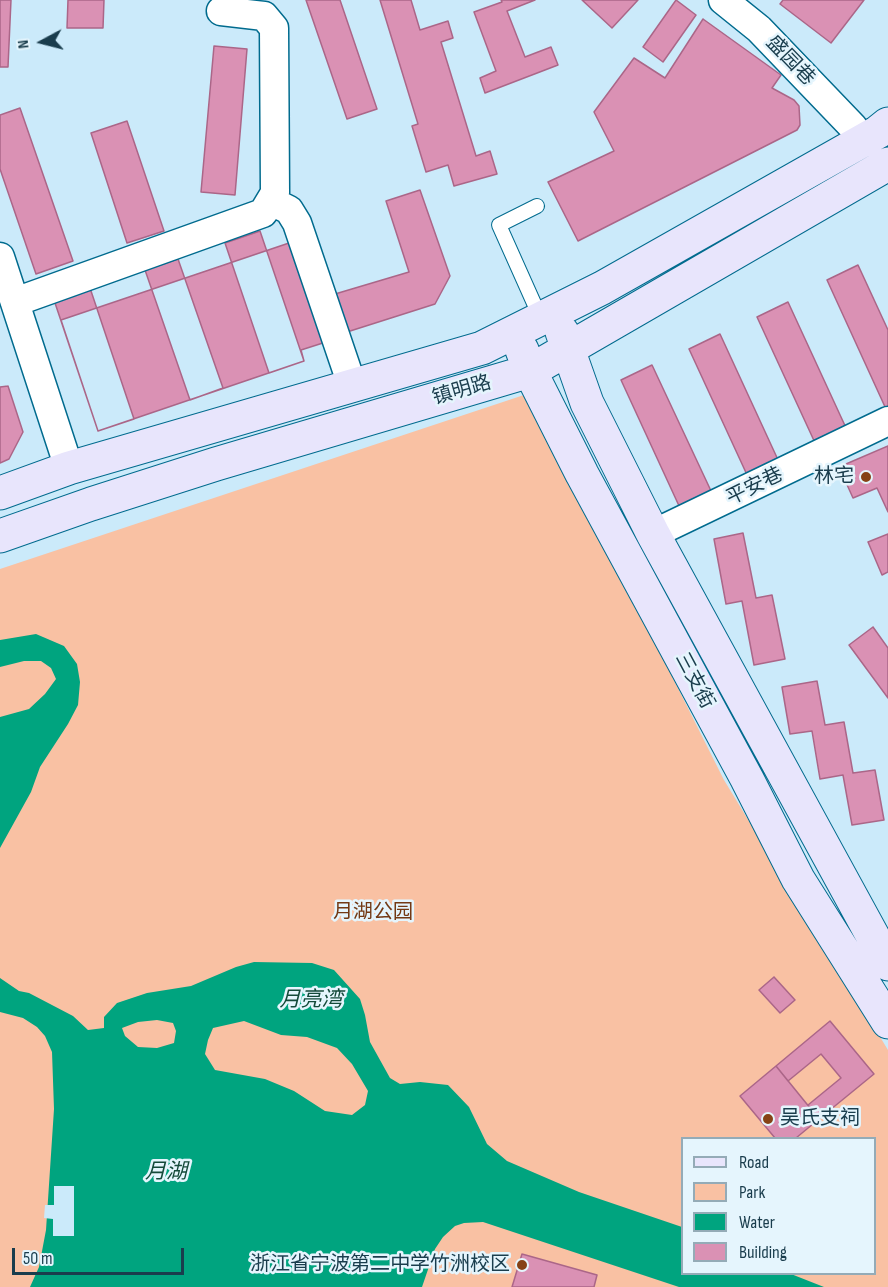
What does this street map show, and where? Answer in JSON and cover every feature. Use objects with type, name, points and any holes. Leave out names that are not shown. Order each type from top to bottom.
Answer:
[{"type":"main road","name":"镇明路","points":[[0,493],[69,468],[482,348],[599,290],[878,132],[888,124]]},
{"type":"main road","name":"镇明路","points":[[0,536],[216,464],[530,371],[569,351],[888,164]]},
{"type":"main road","name":"三支街","points":[[537,321],[569,351],[587,403],[653,534],[888,964]]},
{"type":"main road","name":"三支街","points":[[537,321],[530,371],[582,474],[747,779],[798,879],[888,1022]]},
{"type":"street","name":"盛园巷","points":[[723,0],[759,30],[853,127]]},
{"type":"street","points":[[15,302],[264,213],[275,193],[274,28],[264,16],[221,11]]},
{"type":"street","points":[[271,201],[289,210],[297,223],[352,385]]},
{"type":"street","points":[[0,257],[69,468]]},
{"type":"street","name":"平安巷","points":[[653,534],[888,421]]},
{"type":"lane","points":[[537,206],[499,225],[537,321]]},
{"type":"green space","name":"月湖公园","points":[[530,393],[724,780],[888,1050],[888,1287],[0,1287],[0,569]]},
{"type":"water","points":[[36,634],[64,646],[77,664],[80,682],[78,705],[40,767],[31,792],[0,848],[0,717],[29,709],[45,694],[56,679],[51,668],[41,661],[24,661],[0,667],[0,640]]},
{"type":"water","name":"月湖","points":[[254,962],[312,963],[334,970],[360,999],[370,1042],[390,1078],[400,1084],[420,1082],[448,1085],[469,1107],[487,1144],[507,1161],[579,1192],[681,1227],[681,1275],[794,1275],[824,1287],[679,1287],[483,1222],[455,1226],[443,1237],[435,1249],[422,1287],[30,1287],[39,1267],[46,1230],[54,1109],[52,1052],[45,1036],[37,1027],[23,1018],[0,1012],[0,978],[19,991],[29,993],[73,1016],[88,1030],[104,1028],[104,1017],[117,1003],[147,993],[191,986]],"holes":[[[157,1020],[173,1023],[176,1031],[174,1043],[157,1048],[138,1047],[125,1036],[122,1028],[138,1022]],[[244,1021],[281,1035],[307,1037],[337,1048],[352,1064],[368,1091],[365,1105],[352,1115],[325,1111],[294,1091],[265,1079],[215,1070],[205,1054],[213,1028]]]},
{"type":"pier","points":[[54,1186],[74,1186],[74,1236],[53,1236],[53,1219],[44,1218],[45,1205],[54,1205]]},
{"type":"building","points":[[0,0],[11,0],[8,67],[0,67]]},
{"type":"building","points":[[68,0],[104,0],[103,28],[67,28]]},
{"type":"building","points":[[306,0],[340,0],[377,109],[347,119]]},
{"type":"building","points":[[380,0],[411,0],[420,30],[448,21],[453,38],[441,42],[476,156],[490,151],[497,174],[454,186],[448,165],[426,172],[412,126],[418,124]]},
{"type":"building","points":[[501,0],[535,0],[507,11],[525,57],[551,47],[558,65],[485,93],[480,78],[496,71],[474,12],[502,2]]},
{"type":"building","points":[[582,0],[638,0],[612,28]]},
{"type":"building","points":[[676,0],[696,15],[663,62],[643,47]]},
{"type":"building","points":[[783,0],[864,0],[831,43],[780,4]]},
{"type":"building","points":[[703,19],[781,75],[772,88],[794,100],[799,106],[800,125],[797,130],[578,241],[548,182],[614,151],[594,112],[634,58],[665,78]]},
{"type":"building","points":[[214,46],[247,49],[235,195],[201,192]]},
{"type":"building","points":[[20,108],[73,261],[36,274],[0,169],[0,115]]},
{"type":"building","points":[[127,121],[164,231],[127,243],[91,133]]},
{"type":"building","points":[[420,190],[450,276],[435,304],[347,332],[335,294],[409,272],[386,201]]},
{"type":"building","points":[[260,231],[304,361],[269,373],[225,243]]},
{"type":"building","points":[[292,242],[326,342],[301,350],[304,361],[98,431],[61,320]]},
{"type":"building","points":[[178,259],[223,388],[190,400],[145,270]]},
{"type":"building","points":[[858,265],[888,330],[888,408],[886,409],[827,280]]},
{"type":"building","points":[[90,288],[134,419],[98,431],[54,300]]},
{"type":"building","points":[[788,302],[847,430],[816,445],[757,317]]},
{"type":"building","points":[[720,334],[779,462],[748,477],[689,349]]},
{"type":"building","points":[[652,365],[712,493],[680,508],[621,380]]},
{"type":"building","points":[[8,386],[23,432],[9,459],[0,463],[0,387]]},
{"type":"building","name":"林宅","points":[[888,446],[888,512],[877,488],[853,498],[839,467]]},
{"type":"building","points":[[743,533],[756,598],[772,595],[785,659],[754,665],[742,601],[726,604],[714,539]]},
{"type":"building","name":"林宅","points":[[888,534],[888,572],[882,575],[868,542]]},
{"type":"building","points":[[873,627],[888,648],[888,698],[849,645]]},
{"type":"building","points":[[817,681],[825,725],[844,722],[853,773],[875,770],[884,820],[852,825],[843,775],[820,779],[812,731],[790,734],[782,687]]},
{"type":"building","points":[[774,977],[795,1000],[780,1013],[759,990]]},
{"type":"building","points":[[830,1021],[874,1074],[819,1119],[808,1105],[841,1078],[821,1054],[788,1081],[776,1066]]},
{"type":"building","points":[[776,1066],[819,1119],[797,1137],[774,1137],[740,1096]]},
{"type":"building","points":[[522,1254],[597,1275],[594,1287],[512,1287]]},
{"type":"place","name":"林宅","points":[[866,477]]},
{"type":"place","name":"吴氏支祠","points":[[768,1119]]},
{"type":"place","name":"浙江省宁波第二中学竹洲校区","points":[[522,1265]]},
{"type":"water label","name":"月亮湾","points":[[311,1001]]}]
